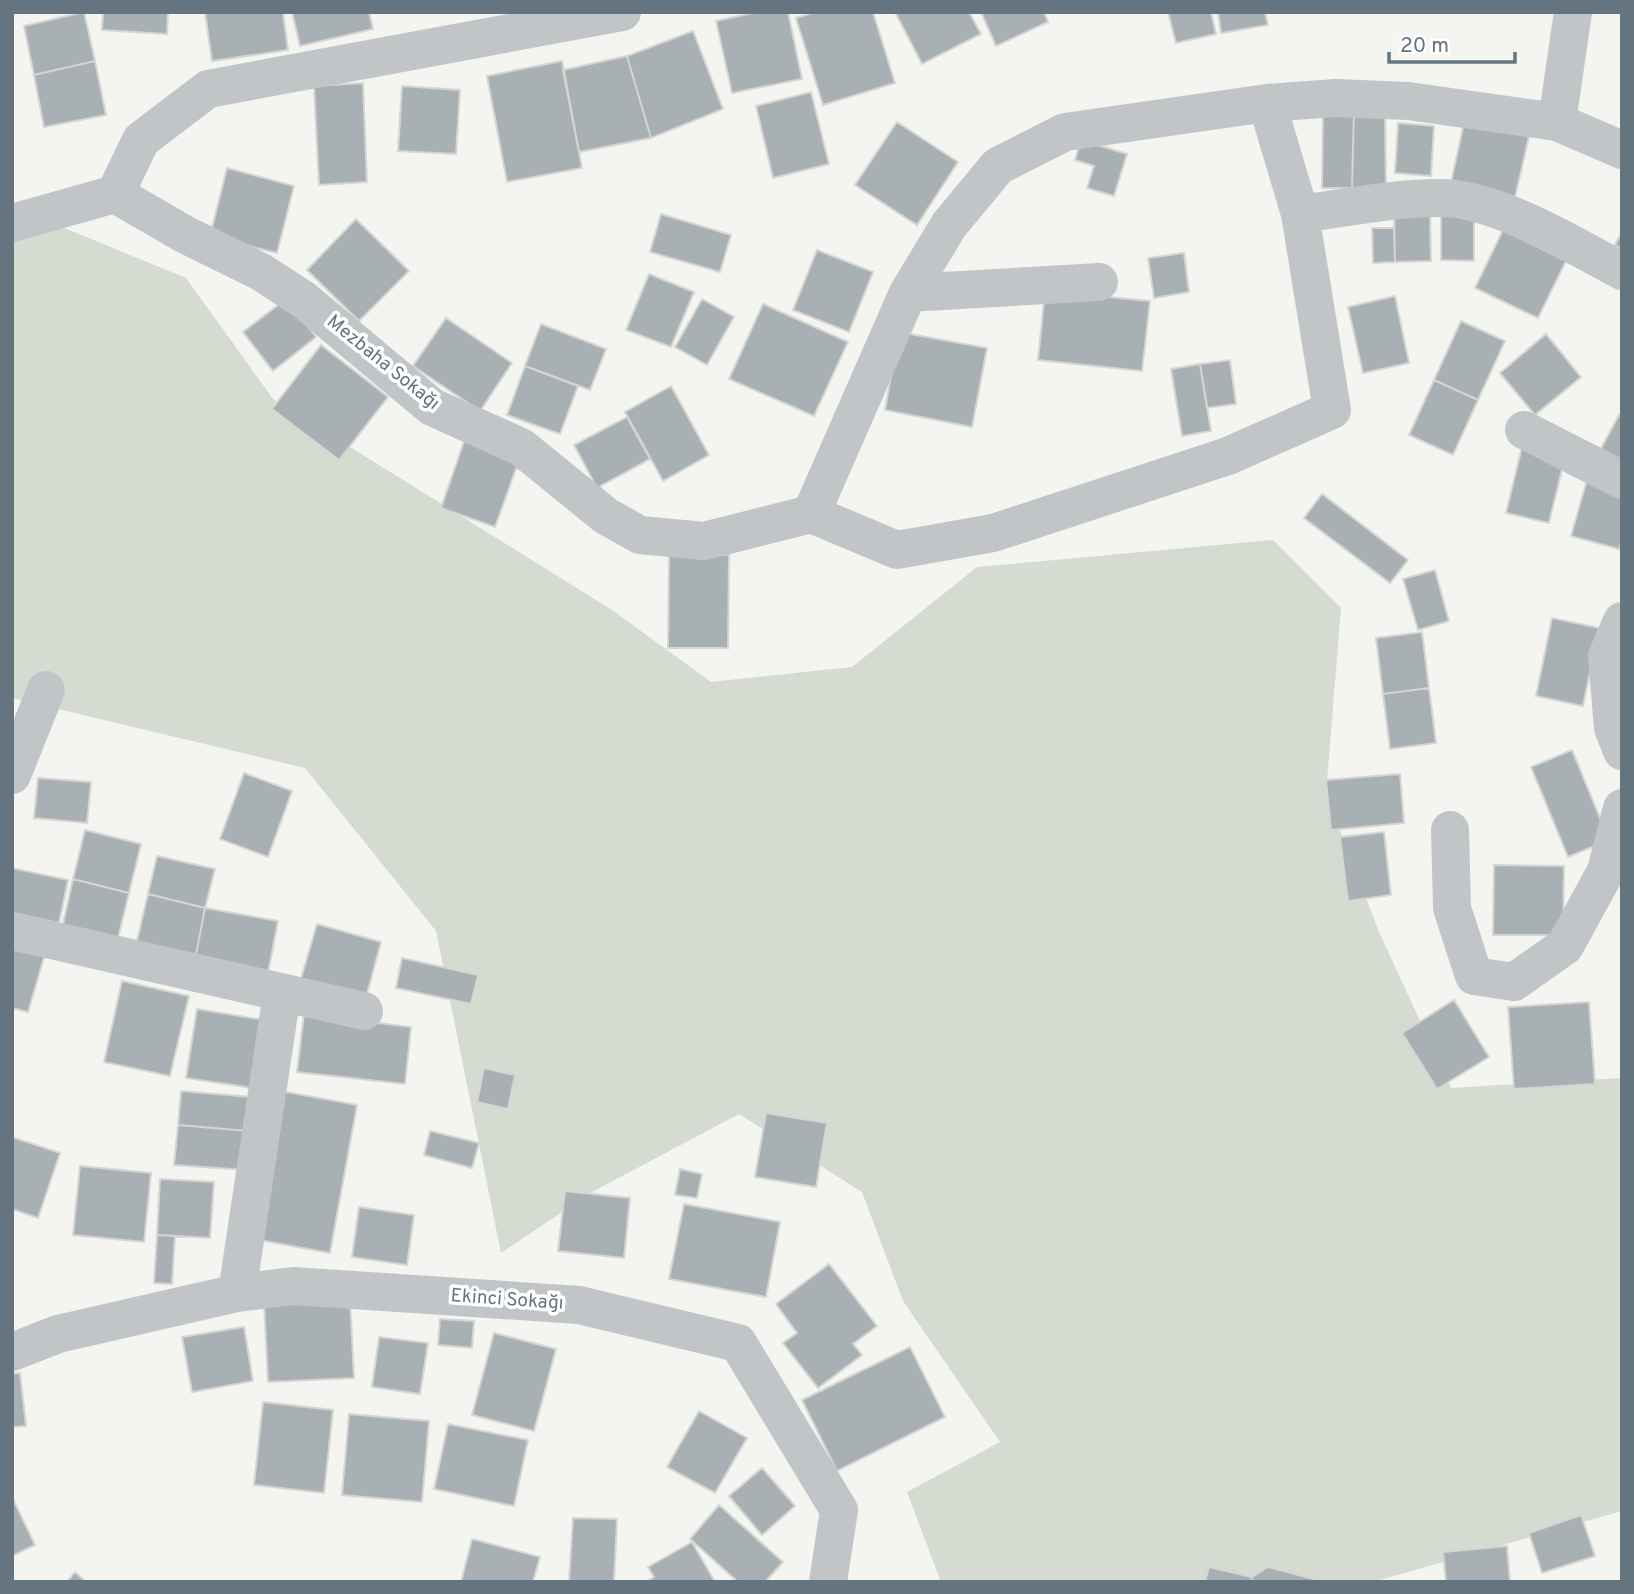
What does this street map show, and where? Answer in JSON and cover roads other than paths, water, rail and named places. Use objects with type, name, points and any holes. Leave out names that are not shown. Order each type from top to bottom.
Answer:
[{"type":"street","points":[[12,223],[115,194],[141,139],[208,89],[622,12]]},
{"type":"street","points":[[1558,122],[1573,12]]},
{"type":"street","points":[[1267,103],[1300,214],[1332,410],[1228,456],[993,533],[897,550],[811,514],[908,293],[949,225],[998,166],[1065,132],[1267,103],[1336,98],[1408,101],[1558,122],[1622,150]]},
{"type":"street","name":"Mezbaha Sokağı","points":[[115,194],[184,234],[261,272],[304,300],[432,407],[521,447],[607,516],[640,535],[704,541],[811,514]]},
{"type":"street","points":[[1300,214],[1417,199],[1447,198],[1488,206],[1622,271]]},
{"type":"street","points":[[908,293],[1099,282]]},
{"type":"street","points":[[1524,430],[1622,480]]},
{"type":"street","points":[[1622,621],[1607,656],[1613,728],[1622,751]]},
{"type":"street","points":[[12,775],[46,690]]},
{"type":"street","points":[[1450,830],[1452,908],[1474,976],[1514,982],[1565,946],[1606,871],[1622,808]]},
{"type":"street","points":[[12,931],[364,1011]]},
{"type":"street","points":[[237,1293],[282,993]]},
{"type":"street","name":"Ekinci Sokağı","points":[[12,1352],[58,1334],[237,1293],[293,1286],[579,1305],[738,1343],[839,1510],[828,1582]]}]
